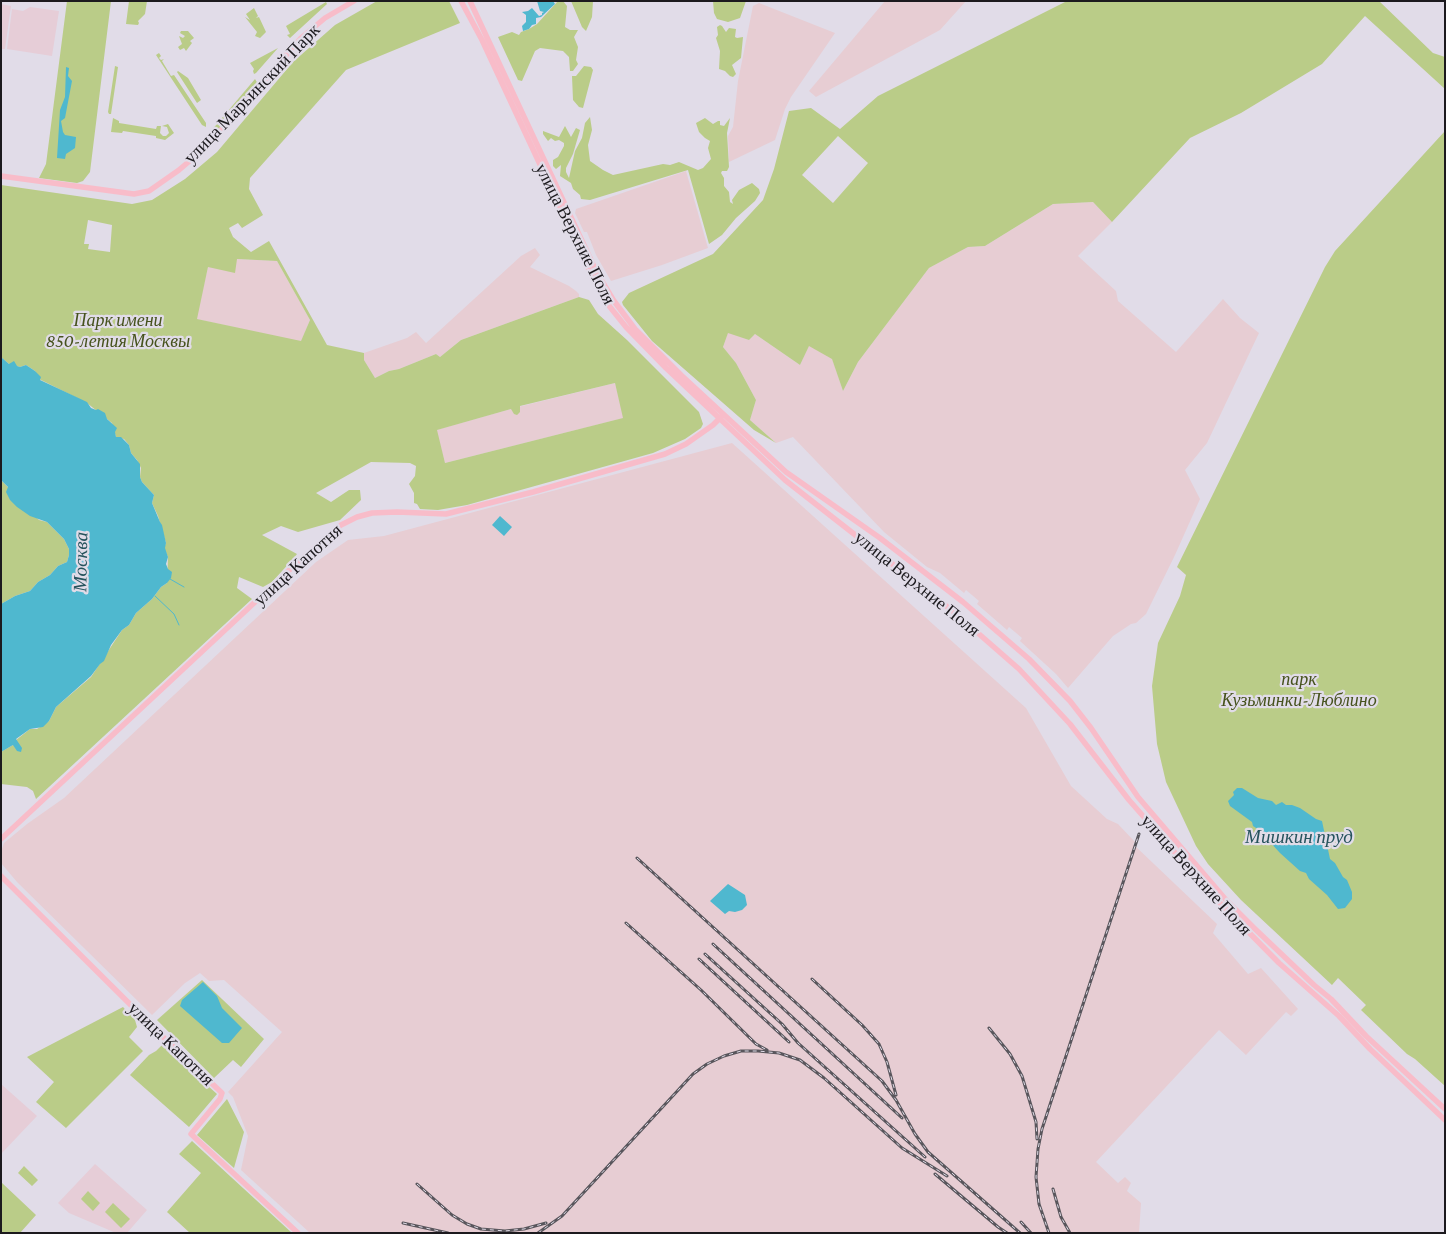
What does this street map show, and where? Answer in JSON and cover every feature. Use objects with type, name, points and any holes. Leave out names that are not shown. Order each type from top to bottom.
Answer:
[{"type":"main road","name":"улица Марьинский Парк","points":[[1,176],[137,194],[149,191],[197,156],[216,138],[302,38],[324,18],[354,1]]},
{"type":"main road","name":"улица Верхние Поля","points":[[461,1],[482,40],[583,258],[600,291],[626,327],[642,345],[786,472],[880,538],[963,602],[1029,658],[1076,708],[1138,797],[1227,901],[1314,985],[1331,998],[1366,1036],[1445,1108]]},
{"type":"main road","name":"улица Верхние Поля","points":[[470,1],[588,255],[608,293],[644,339],[785,480],[954,613],[1019,669],[1058,709],[1128,800],[1212,896],[1279,963],[1339,1016],[1370,1049],[1445,1120]]},
{"type":"main road","name":"улица Капотня","points":[[1,839],[299,561],[341,525],[357,517],[372,513],[446,514],[533,492],[665,454],[686,444],[721,416]]},
{"type":"main road","name":"улица Капотня","points":[[1,876],[222,1093],[191,1134],[298,1233]]},
{"type":"shaded area","points":[[885,1],[966,1],[940,30],[816,97],[809,91]]},
{"type":"shaded area","points":[[759,3],[835,33],[791,97],[775,140],[729,162],[728,136],[733,127],[738,81],[753,6]]},
{"type":"shaded area","points":[[1,4],[11,6],[5,49],[1,49]]},
{"type":"shaded area","points":[[30,7],[59,11],[52,56],[7,49],[12,9],[23,11]]},
{"type":"shaded area","points":[[686,171],[708,248],[611,281],[596,255],[587,232],[584,232],[575,213],[576,209]]},
{"type":"shaded area","points":[[1093,202],[1112,222],[1078,256],[1116,291],[1118,301],[1176,352],[1223,299],[1240,318],[1259,333],[1207,443],[1185,470],[1200,499],[1146,614],[1136,623],[1131,624],[1113,636],[1068,688],[1056,674],[1020,641],[1022,638],[1009,627],[1007,630],[977,604],[979,601],[966,590],[964,593],[940,573],[927,567],[884,532],[793,437],[776,443],[750,420],[756,400],[736,363],[723,347],[728,332],[749,340],[755,334],[800,365],[809,345],[832,358],[843,391],[858,362],[929,268],[968,247],[985,246],[1053,204]]},
{"type":"shaded area","points":[[535,248],[540,255],[530,267],[569,286],[579,294],[579,297],[461,340],[440,357],[436,354],[375,378],[364,360],[364,353],[407,338],[416,332],[426,343],[521,256]]},
{"type":"shaded area","points":[[237,259],[277,261],[310,320],[301,342],[196,319],[208,267]]},
{"type":"shaded area","points":[[615,383],[624,418],[445,463],[436,430]]},
{"type":"shaded area","points":[[732,443],[1026,708],[1071,786],[1107,819],[1118,824],[1135,842],[1133,844],[1217,924],[1213,933],[1248,974],[1261,968],[1298,1009],[1291,1016],[1286,1012],[1246,1055],[1219,1030],[1096,1162],[1118,1183],[1125,1177],[1131,1183],[1127,1191],[1141,1203],[1139,1233],[310,1233],[241,1170],[248,1136],[233,1097],[228,1092],[282,1032],[224,980],[209,981],[200,973],[185,983],[152,1015],[17,882],[1,863],[1,852],[4,843],[64,798],[316,562],[348,540],[384,536]]},
{"type":"shaded area","points":[[1,1084],[37,1116],[1,1154]]},
{"type":"shaded area","points":[[95,1164],[147,1210],[127,1233],[116,1233],[69,1213],[58,1203]]},
{"type":"green space","points":[[67,1],[111,1],[90,172],[83,181],[77,183],[39,178],[46,164]]},
{"type":"green space","points":[[129,1],[147,1],[145,14],[138,21],[138,25],[126,24]]},
{"type":"green space","name":"Парк имени 850-летия Москвы","points":[[377,1],[449,1],[460,23],[346,70],[250,178],[249,189],[263,215],[242,228],[238,223],[229,228],[233,237],[251,252],[269,241],[327,345],[364,353],[364,360],[375,378],[436,354],[440,357],[461,340],[579,297],[589,300],[598,314],[627,340],[699,412],[703,424],[701,428],[685,439],[653,453],[467,505],[438,510],[420,509],[414,503],[414,493],[409,484],[415,476],[416,466],[410,463],[371,462],[316,493],[331,502],[349,490],[360,490],[361,500],[340,520],[298,532],[281,526],[262,535],[297,554],[272,582],[263,587],[239,577],[237,588],[252,599],[36,799],[33,791],[27,787],[1,784],[1,752],[13,745],[16,740],[30,729],[37,729],[49,721],[56,707],[91,677],[122,630],[129,625],[136,613],[167,583],[168,557],[164,548],[166,543],[158,516],[152,503],[154,495],[142,482],[140,477],[141,468],[137,460],[124,439],[116,437],[112,423],[87,403],[39,379],[35,371],[26,365],[20,367],[9,364],[1,357],[1,185],[132,204],[152,200],[185,179],[217,152],[293,62],[335,25]],"holes":[[[88,220],[112,225],[110,252],[88,249],[89,244],[84,244]],[[237,259],[277,261],[310,320],[301,341],[197,319],[208,267],[235,273]],[[615,383],[623,418],[445,463],[437,430],[511,409],[517,415],[520,412],[520,406]]]},
{"type":"green space","points":[[558,1],[563,1],[567,6],[565,27],[570,30],[578,30],[574,37],[578,47],[576,60],[578,64],[573,71],[570,71],[569,57],[563,51],[540,48],[535,51],[522,81],[518,80],[498,37],[512,32],[519,35],[521,32],[529,29],[537,24]]},
{"type":"green space","points":[[571,1],[593,1],[592,17],[586,31],[582,27]]},
{"type":"green space","points":[[713,1],[746,1],[740,18],[728,22],[717,19],[714,13]]},
{"type":"green space","points":[[1067,1],[1379,1],[1433,53],[1445,57],[1445,89],[1365,16],[1322,64],[1241,113],[1190,138],[1112,222],[1093,202],[1053,204],[985,246],[968,247],[929,268],[858,362],[843,391],[832,359],[809,346],[800,365],[755,334],[749,340],[728,333],[723,347],[736,363],[756,400],[750,420],[776,443],[754,430],[652,341],[622,302],[629,293],[713,254],[763,200],[774,169],[789,111],[811,108],[840,129],[878,96]],"holes":[[[838,136],[868,163],[833,203],[802,175]]]},
{"type":"green space","points":[[326,2],[327,4],[290,38],[287,35],[290,34],[286,26]]},
{"type":"green space","points":[[254,8],[258,16],[256,18],[259,17],[266,32],[260,38],[255,36],[257,32],[245,17],[250,20],[246,14]]},
{"type":"green space","points":[[720,25],[726,32],[729,28],[736,29],[735,37],[743,37],[741,58],[732,65],[736,74],[733,77],[719,69],[720,51],[716,38],[718,35],[717,27]]},
{"type":"green space","points":[[181,31],[188,31],[194,38],[190,41],[192,43],[186,51],[184,48],[180,50],[178,47],[182,44],[179,36],[183,38],[185,36],[180,33]]},
{"type":"green space","points":[[278,48],[254,74],[254,69],[250,63]]},
{"type":"green space","points":[[159,53],[161,56],[159,58],[161,60],[164,59],[162,61],[171,76],[174,75],[206,123],[206,127],[202,125],[156,55]]},
{"type":"green space","points":[[115,66],[118,67],[111,114],[109,114],[108,112]]},
{"type":"green space","points":[[584,66],[591,67],[593,70],[583,108],[579,107],[573,100],[572,76],[576,76]]},
{"type":"green space","points":[[177,72],[188,78],[201,100],[197,103]]},
{"type":"green space","points":[[255,79],[258,84],[215,134],[213,133],[211,131]]},
{"type":"green space","points":[[590,117],[592,130],[588,145],[590,161],[613,175],[679,162],[698,170],[703,168],[711,159],[708,148],[710,141],[699,132],[696,123],[705,118],[713,124],[720,121],[720,125],[724,126],[730,118],[727,133],[729,167],[727,171],[722,171],[721,173],[724,178],[724,186],[729,192],[730,202],[733,204],[732,200],[739,190],[752,183],[759,189],[760,193],[755,201],[736,218],[722,235],[709,244],[688,170],[590,200],[581,199],[571,183],[560,176],[561,165],[556,169],[553,166],[553,160],[558,157],[564,143],[551,138],[548,141],[543,131],[559,137],[565,126],[571,137],[576,128],[580,130],[573,154],[566,168],[569,178],[575,151],[582,138],[585,123]]},
{"type":"green space","points":[[113,118],[119,121],[119,123],[156,129],[157,126],[161,126],[160,133],[163,136],[169,133],[167,127],[162,126],[168,124],[174,133],[165,140],[156,138],[156,136],[123,131],[122,133],[111,132]]},
{"type":"green space","name":"парк Кузьминки-Люблино","points":[[1445,131],[1445,1086],[1407,1054],[1361,1010],[1366,1005],[1338,978],[1332,985],[1241,900],[1208,864],[1196,846],[1166,782],[1157,744],[1152,686],[1158,643],[1180,596],[1186,575],[1177,567],[1325,267],[1335,251]]},
{"type":"green space","points":[[1,480],[39,520],[47,522],[64,539],[69,549],[69,555],[67,562],[58,566],[30,591],[15,596],[1,604]]},
{"type":"green space","points":[[202,980],[264,1039],[241,1067],[233,1060],[214,1078],[157,1020]]},
{"type":"green space","points":[[123,1007],[135,1020],[137,1027],[129,1037],[143,1051],[66,1128],[36,1102],[54,1082],[27,1057]]},
{"type":"green space","points":[[162,1045],[217,1094],[189,1127],[130,1075],[149,1055]]},
{"type":"green space","points":[[227,1099],[244,1132],[234,1168],[197,1135]]},
{"type":"green space","points":[[192,1141],[292,1233],[190,1233],[167,1212],[201,1173],[179,1154]]},
{"type":"green space","points":[[24,1166],[38,1180],[32,1186],[18,1173]]},
{"type":"green space","points":[[1,1182],[36,1215],[20,1233],[1,1233]]},
{"type":"green space","points":[[88,1191],[100,1203],[93,1211],[81,1199]]},
{"type":"green space","points":[[113,1203],[130,1219],[121,1228],[105,1212]]},
{"type":"water","points":[[537,1],[553,1],[555,4],[541,17],[536,18],[536,24],[523,31],[522,26],[526,22],[526,15],[522,12],[532,8],[539,16],[544,12],[540,11]]},
{"type":"water","points":[[66,67],[69,68],[68,76],[72,81],[65,118],[61,121],[65,135],[76,137],[75,148],[66,154],[65,159],[57,158],[60,110],[65,97]]},
{"type":"water","name":"Москва","points":[[1,357],[9,364],[14,361],[20,367],[26,365],[41,377],[40,380],[87,402],[91,408],[105,413],[107,419],[117,428],[115,432],[116,437],[121,437],[129,445],[131,453],[140,464],[142,482],[154,495],[152,503],[162,525],[166,543],[165,548],[168,557],[166,564],[172,572],[171,578],[167,583],[136,613],[129,625],[122,630],[111,645],[104,661],[91,676],[56,707],[49,721],[43,727],[30,729],[16,739],[22,748],[21,752],[17,751],[13,745],[1,752],[1,604],[15,596],[30,591],[58,566],[67,562],[69,549],[64,539],[47,522],[30,516],[10,500],[6,492],[8,487],[1,480]]},
{"type":"water","points":[[500,516],[512,527],[504,536],[492,525]]},
{"type":"water","name":"Мишкин пруд","points":[[1237,788],[1242,788],[1258,798],[1272,801],[1276,805],[1282,802],[1286,805],[1300,808],[1322,821],[1330,859],[1347,880],[1352,892],[1352,899],[1345,908],[1338,909],[1327,895],[1309,879],[1306,873],[1300,871],[1280,853],[1253,826],[1252,822],[1230,806],[1228,801],[1234,795],[1233,792]]},
{"type":"water","points":[[728,884],[745,895],[747,905],[742,910],[729,911],[725,914],[710,901]]},
{"type":"water","points":[[203,982],[217,996],[222,1008],[242,1028],[229,1043],[222,1043],[180,1006],[182,1000]]},
{"type":"waterway","points":[[170,579],[184,587]]},
{"type":"waterway","points":[[155,596],[174,614],[179,625]]},
{"type":"railway","points":[[1049,1233],[1039,1204],[1036,1177],[1042,1129],[1139,834]]},
{"type":"railway","points":[[637,858],[882,1081],[928,1152],[1020,1233]]},
{"type":"railway","points":[[626,923],[701,990],[756,1044],[767,1050]]},
{"type":"railway","points":[[713,944],[902,1118]]},
{"type":"railway","points":[[705,954],[782,1024],[798,1043],[925,1157]]},
{"type":"railway","points":[[699,959],[789,1042]]},
{"type":"railway","points":[[812,979],[862,1025],[879,1044],[887,1062],[896,1095]]},
{"type":"railway","points":[[989,1028],[1010,1054],[1022,1076],[1036,1122],[1037,1139]]},
{"type":"railway","points":[[538,1233],[562,1216],[693,1074],[707,1064],[741,1051],[779,1053],[800,1060],[824,1078],[902,1148],[947,1176]]},
{"type":"railway","points":[[935,1174],[1007,1233]]},
{"type":"railway","points":[[417,1184],[452,1215],[467,1224],[481,1229],[505,1231],[524,1229],[546,1223]]},
{"type":"railway","points":[[1053,1189],[1061,1217],[1070,1233]]},
{"type":"railway","points":[[1021,1222],[1031,1233]]},
{"type":"railway","points":[[403,1223],[448,1233]]}]
